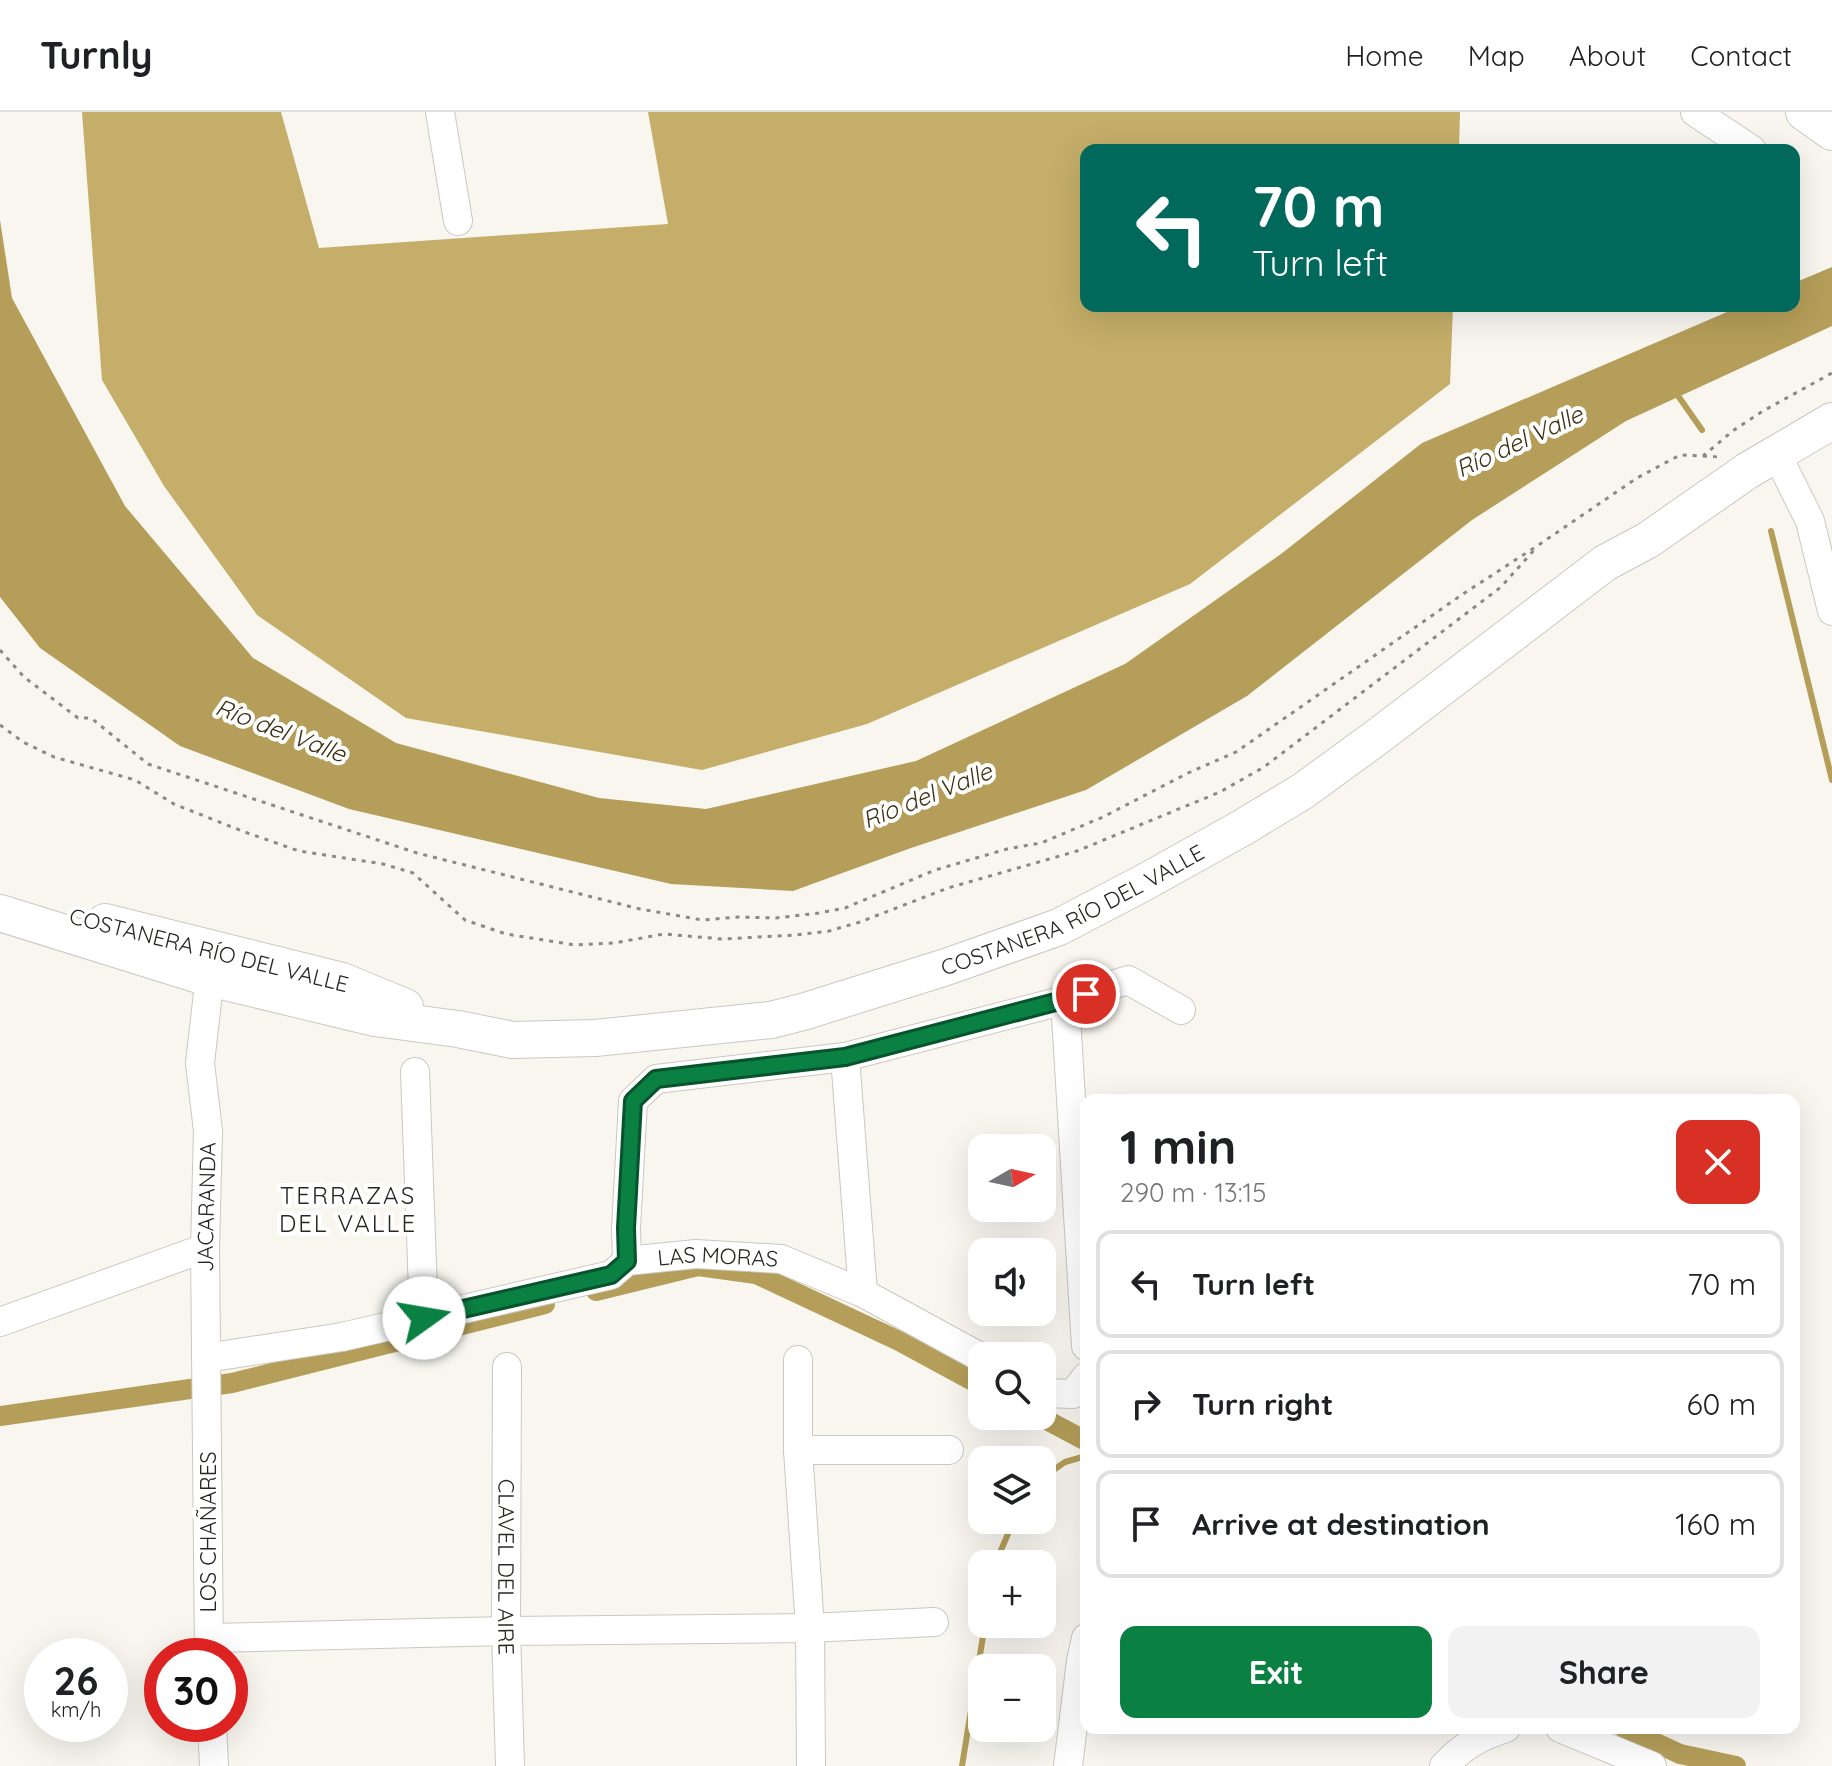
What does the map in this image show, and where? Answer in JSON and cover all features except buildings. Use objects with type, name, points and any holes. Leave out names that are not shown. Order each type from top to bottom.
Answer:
[{"type":"main road","points":[[1804,112],[1832,132]]},
{"type":"main road","name":"COSTANERA RÍO DEL VALLE","points":[[1605,563],[1636,525],[1715,457],[1832,399]]},
{"type":"main road","name":"COSTANERA RÍO DEL VALLE","points":[[0,913],[210,977],[342,981],[458,1029],[513,1040],[595,1038],[771,1020],[846,999],[1059,927],[1240,829],[1303,791],[1605,563],[1648,540],[1776,453],[1832,421]]},
{"type":"main road","name":"COSTANERA RÍO DEL VALLE","points":[[0,903],[78,915],[210,977]]},
{"type":"street","points":[[440,112],[458,221]]},
{"type":"street","points":[[1695,112],[1743,144]]},
{"type":"street","points":[[1776,453],[1810,521],[1832,611]]},
{"type":"street","name":"JACARANDA","points":[[207,1408],[205,1248],[208,1131],[200,1063],[210,977]]},
{"type":"street","points":[[627,1261],[633,1101],[656,1079],[845,1057],[1065,1000],[1128,980],[1181,1010]]},
{"type":"street","points":[[1065,1000],[1080,1247]]},
{"type":"street","points":[[845,1057],[863,1293]]},
{"type":"street","points":[[415,1072],[424,1318]]},
{"type":"street","points":[[0,1322],[205,1248]]},
{"type":"street","name":"LAS MORAS","points":[[206,1363],[342,1337],[611,1275],[627,1261],[696,1254],[781,1259],[863,1293],[968,1350]]},
{"type":"street","points":[[798,1360],[798,1450],[810,1628],[811,1766]]},
{"type":"street","name":"CLAVEL DEL AIRE","points":[[507,1367],[506,1631],[510,1766]]},
{"type":"street","points":[[1056,1391],[1080,1385]]},
{"type":"street","name":"LOS CHAÑARES","points":[[207,1408],[209,1638]]},
{"type":"street","points":[[798,1450],[949,1450]]},
{"type":"street","points":[[248,1645],[506,1631],[810,1628],[934,1622]]},
{"type":"street","points":[[1068,1766],[1080,1669]]},
{"type":"street","points":[[1444,1766],[1458,1751],[1486,1734]]},
{"type":"street","points":[[1575,1734],[1652,1766]]},
{"type":"street","points":[[213,1742],[214,1766]]},
{"type":"path","points":[[0,650],[24,677],[78,718],[91,718],[148,764],[417,853],[640,909],[702,920],[776,918],[819,913],[845,908],[935,870],[1007,849],[1041,843],[1103,817],[1236,752],[1637,478],[1680,455],[1715,457],[1734,430],[1832,373]]},
{"type":"path","points":[[0,725],[23,742],[54,757],[135,780],[174,804],[242,831],[299,851],[383,864],[413,873],[465,920],[506,934],[575,945],[614,943],[664,934],[722,939],[796,935],[829,931],[860,922],[948,888],[1077,851],[1220,792],[1264,767],[1501,587],[1537,546]]},
{"type":"shaded area","points":[[82,112],[281,112],[319,248],[668,224],[648,112],[1460,112],[1459,144],[1080,144],[1080,312],[1453,312],[1450,384],[1190,584],[867,724],[702,770],[406,718],[257,615],[164,486],[102,380]]},
{"type":"water","name":"Río del Valle","points":[[0,220],[12,298],[125,506],[253,658],[396,743],[599,798],[706,809],[916,761],[1125,664],[1281,554],[1422,443],[1727,312],[1800,312],[1800,280],[1832,267],[1832,326],[1626,421],[1472,520],[1247,696],[1086,790],[793,891],[671,884],[349,809],[180,746],[40,648],[0,597]]},
{"type":"waterway","points":[[1674,390],[1702,430]]},
{"type":"waterway","points":[[1771,531],[1832,780]]},
{"type":"waterway","points":[[596,1291],[698,1266],[756,1274],[899,1341],[968,1378]]},
{"type":"waterway","points":[[0,1416],[232,1383],[545,1304]]},
{"type":"waterway","points":[[1056,1425],[1080,1438]]},
{"type":"waterway","points":[[1056,1468],[1080,1458]]},
{"type":"waterway","points":[[1001,1550],[1008,1534]]},
{"type":"waterway","points":[[962,1766],[983,1638]]},
{"type":"waterway","points":[[1637,1734],[1680,1754],[1736,1766]]},
{"type":"district","name":"TERRAZAS DEL VALLE","points":[[348,1209]]},
{"type":"route","points":[[424,1318],[611,1275],[627,1261],[633,1101],[656,1079],[845,1057],[1086,994]]}]
